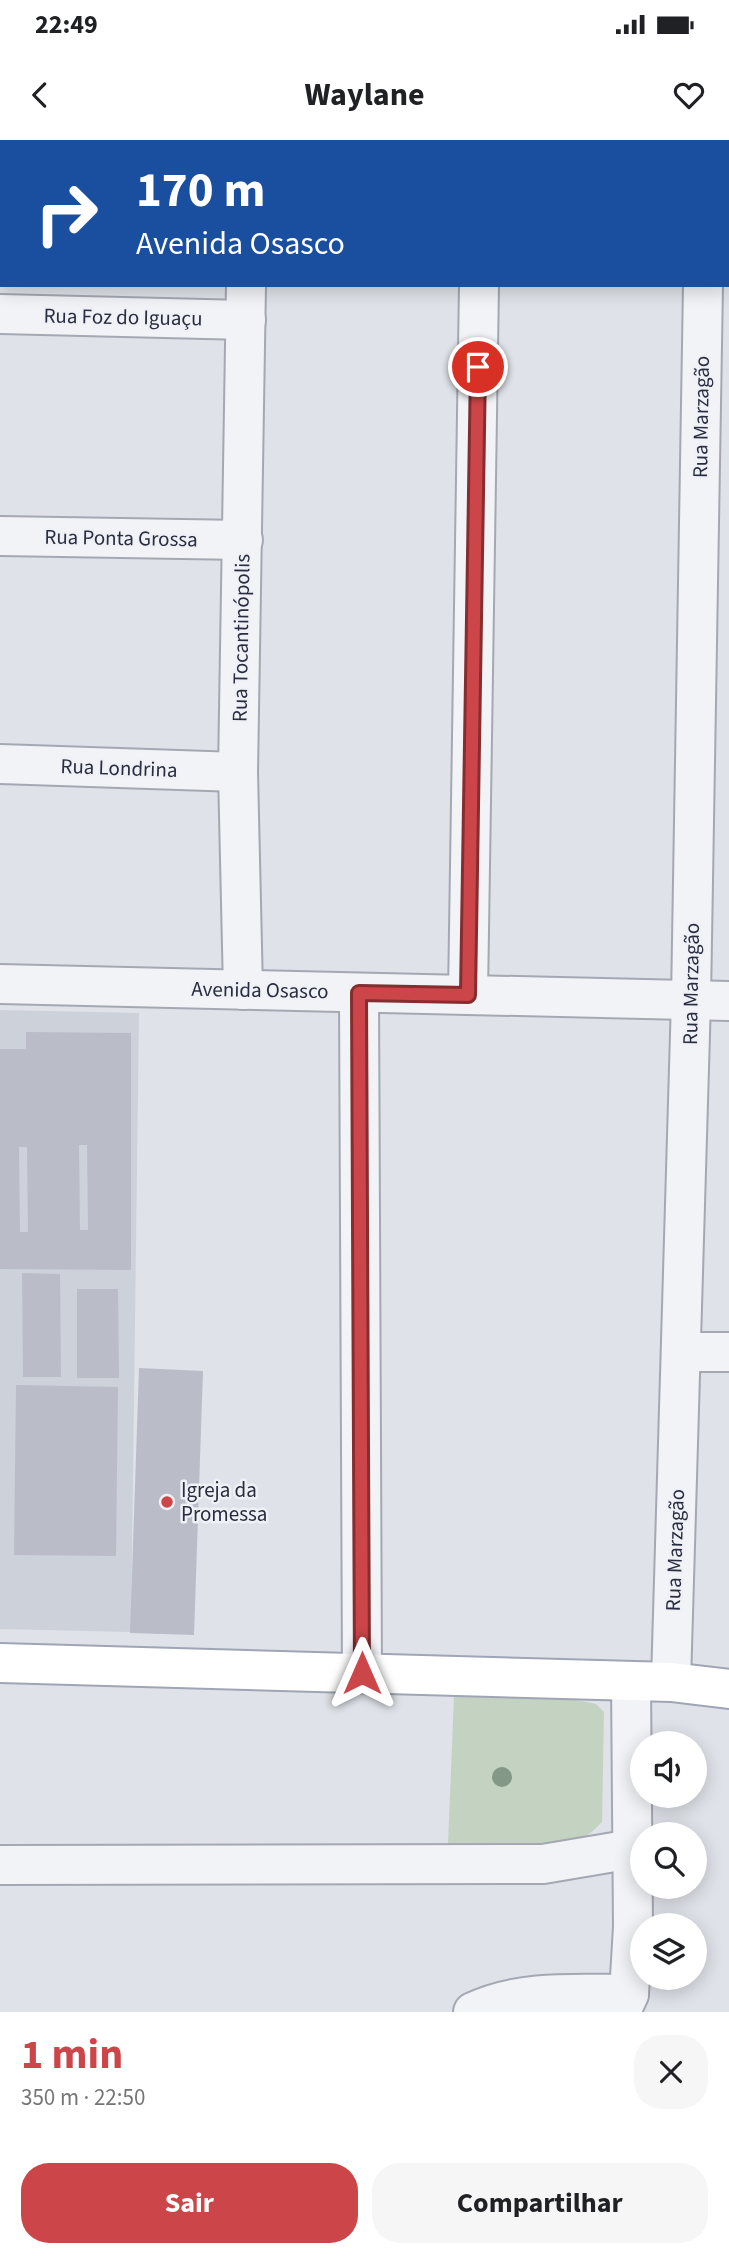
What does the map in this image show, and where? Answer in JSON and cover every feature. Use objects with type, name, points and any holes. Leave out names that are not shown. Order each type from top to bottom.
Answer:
[{"type":"main road","points":[[0,1663],[671,1682],[729,1689]]},
{"type":"street","points":[[468,995],[479,287]]},
{"type":"street","name":"Rua Marzagão","points":[[671,1682],[691,1000],[703,287]]},
{"type":"street","name":"Rua Foz do Iguaçu","points":[[0,314],[246,303]]},
{"type":"street","name":"Rua Tocantinópolis","points":[[243,990],[238,772],[246,303]]},
{"type":"street","name":"Rua Ponta Grossa","points":[[0,536],[243,540]]},
{"type":"street","name":"Rua Londrina","points":[[0,764],[238,772]]},
{"type":"street","name":"Avenida Osasco","points":[[0,984],[729,1001]]},
{"type":"street","points":[[359,993],[362,1673]]},
{"type":"street","points":[[681,1352],[729,1352]]},
{"type":"street","points":[[473,2012],[508,1999],[550,1994],[621,2003],[619,1681]]},
{"type":"street","points":[[0,1865],[543,1864],[621,1852]]},
{"type":"shaded area","points":[[0,1010],[139,1013],[131,1632],[0,1629]]},
{"type":"green space","points":[[454,1696],[576,1700],[596,1704],[604,1712],[602,1822],[587,1835],[568,1842],[535,1845],[448,1845]]},
{"type":"building","points":[[26,1032],[131,1033],[131,1270],[0,1269],[0,1049],[26,1049]],"holes":[[[79,1145],[87,1145],[88,1230],[80,1230]],[[19,1147],[27,1147],[28,1232],[20,1232]]]},
{"type":"building","points":[[22,1273],[60,1274],[61,1377],[23,1377]]},
{"type":"building","points":[[77,1289],[118,1289],[119,1378],[77,1378]]},
{"type":"building","name":"Igreja da Promessa","points":[[139,1368],[203,1371],[194,1635],[130,1633]]},
{"type":"building","points":[[16,1385],[118,1387],[116,1556],[14,1555]]},
{"type":"place","name":"Igreja da Promessa","points":[[167,1502]]},
{"type":"route","points":[[362,1673],[359,993],[468,995],[478,367]]}]
